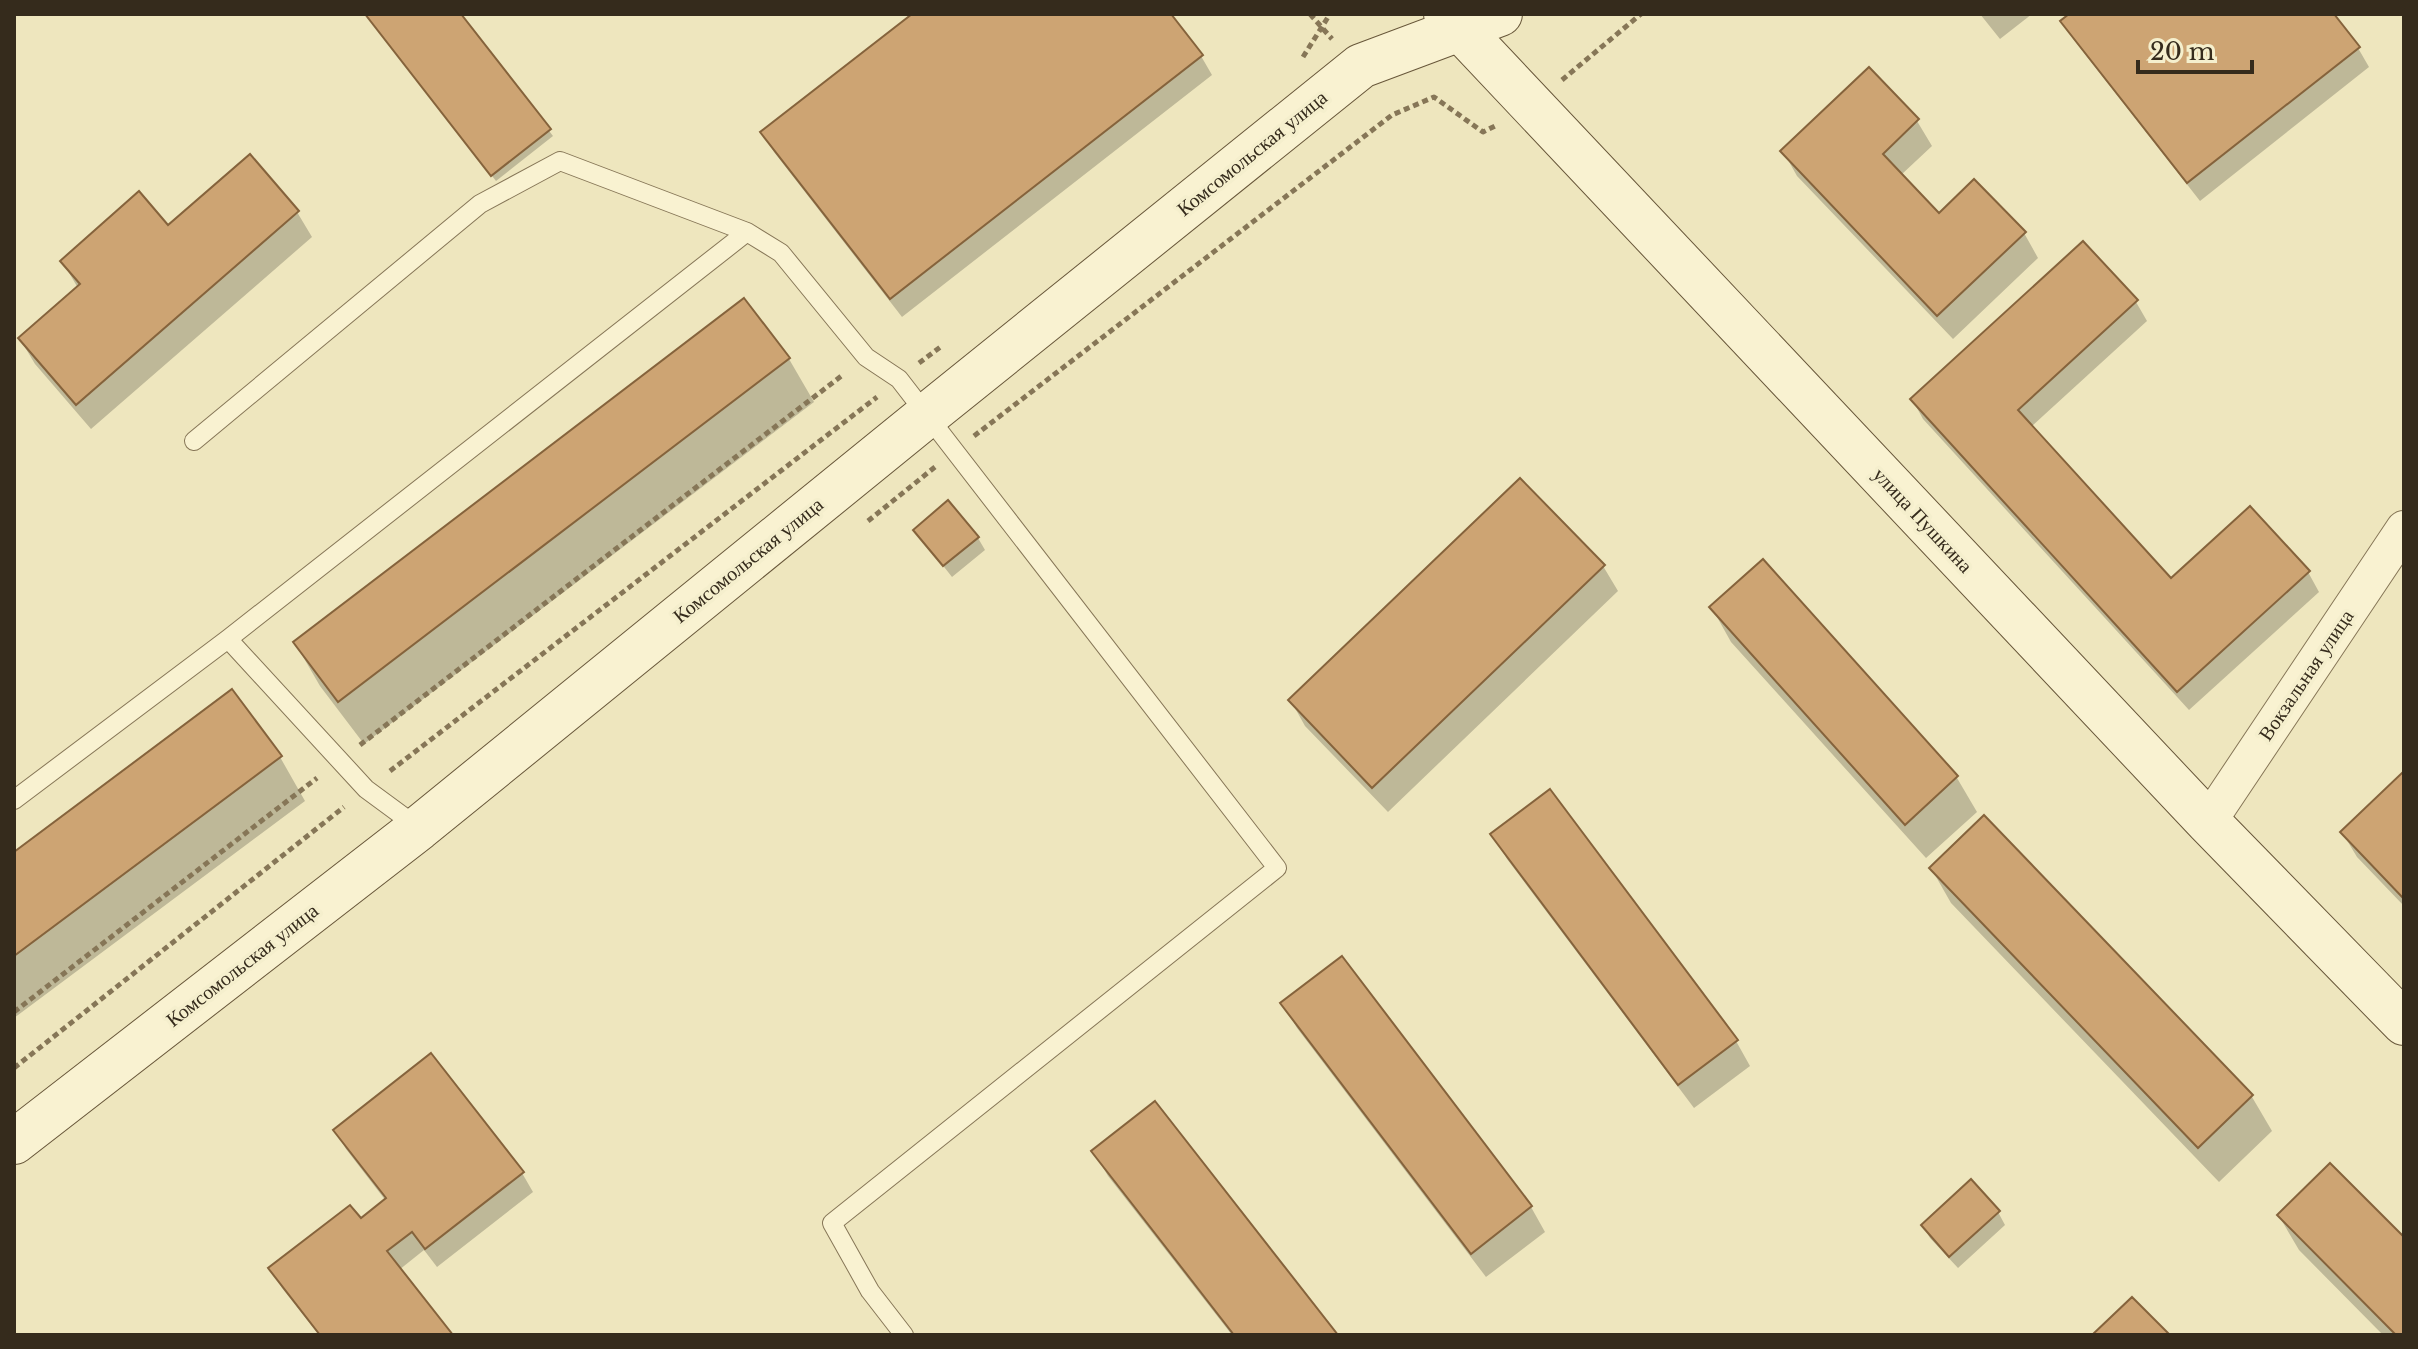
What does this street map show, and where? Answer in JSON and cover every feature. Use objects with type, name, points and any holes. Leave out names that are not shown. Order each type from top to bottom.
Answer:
[{"type":"main road","name":"улица Пушкина","points":[[1469,19],[1532,107],[2208,822],[2404,1023]]},
{"type":"main road","name":"Комсомольская улица","points":[[14,1142],[419,828],[1361,66],[1469,19]]},
{"type":"street","name":"Вокзальная улица","points":[[2208,822],[2404,529]]},
{"type":"lane","points":[[194,441],[480,204],[560,161],[747,232],[781,253],[866,357],[899,379],[1277,868],[832,1223],[870,1291],[904,1335]]},
{"type":"lane","points":[[14,800],[228,639],[747,232]]},
{"type":"lane","points":[[228,639],[366,789],[419,828]]},
{"type":"path","points":[[1296,69],[1330,14]]},
{"type":"path","points":[[864,524],[954,451],[1392,115],[1434,97],[1483,132],[1532,107],[1641,14]]},
{"type":"path","points":[[14,1068],[366,789],[949,340]]},
{"type":"path","points":[[14,1012],[866,357]]},
{"type":"building","points":[[365,14],[461,14],[551,129],[491,176]]},
{"type":"building","points":[[912,14],[1171,14],[1203,55],[890,299],[760,132]]},
{"type":"building","points":[[2069,14],[2334,14],[2360,47],[2187,183],[2060,21]]},
{"type":"building","points":[[1869,67],[1919,119],[1883,154],[1939,213],[1974,179],[2026,232],[1937,316],[1780,151]]},
{"type":"building","points":[[250,154],[299,211],[76,405],[18,338],[80,284],[60,261],[139,191],[168,225]]},
{"type":"building","points":[[2083,241],[2138,300],[2018,410],[2171,578],[2250,506],[2310,571],[2177,692],[1910,399]]},
{"type":"building","points":[[744,298],[790,358],[338,702],[293,642]]},
{"type":"building","points":[[1520,478],[1605,565],[1372,788],[1288,700]]},
{"type":"building","points":[[948,500],[979,537],[943,566],[913,530]]},
{"type":"building","points":[[1763,559],[1958,776],[1905,825],[1709,607]]},
{"type":"building","points":[[232,689],[282,756],[14,956],[14,852]]},
{"type":"building","points":[[2404,771],[2404,899],[2340,832]]},
{"type":"building","points":[[1550,789],[1738,1040],[1678,1085],[1490,834]]},
{"type":"building","points":[[1984,815],[2253,1095],[2198,1148],[1929,868]]},
{"type":"building","points":[[1342,956],[1532,1206],[1471,1254],[1280,1003]]},
{"type":"building","points":[[431,1053],[524,1172],[425,1249],[412,1232],[387,1251],[453,1335],[320,1335],[268,1268],[350,1205],[361,1218],[386,1198],[333,1130]]},
{"type":"building","points":[[1155,1101],[1338,1335],[1234,1335],[1091,1151]]},
{"type":"building","points":[[2330,1163],[2404,1237],[2404,1335],[2396,1335],[2277,1215]]},
{"type":"building","points":[[1971,1179],[2000,1211],[1949,1257],[1921,1225]]},
{"type":"building","points":[[2132,1297],[2170,1335],[2092,1335]]}]
